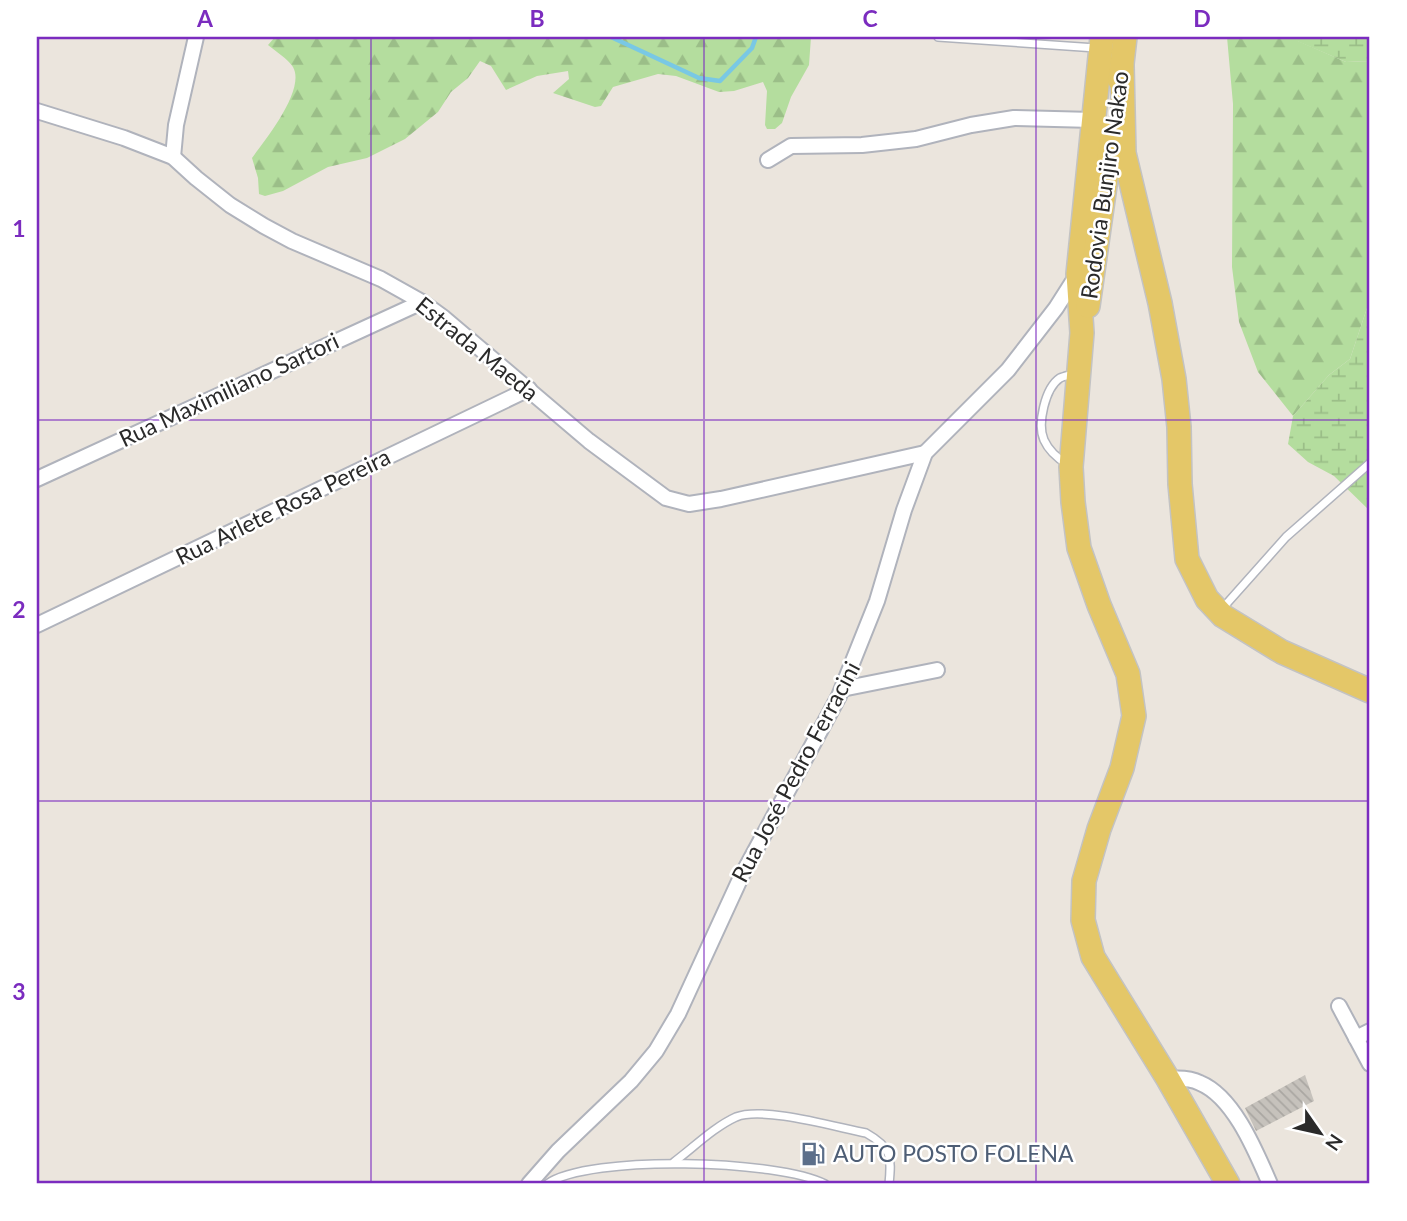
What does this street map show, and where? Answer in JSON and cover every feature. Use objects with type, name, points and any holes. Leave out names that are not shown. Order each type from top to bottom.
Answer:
[{"type":"main road","name":"Rodovia Bunjiro Nakao","points":[[1082,333],[1093,287],[1125,37]]},
{"type":"main road","name":"Rodovia Bunjiro Nakao","points":[[1103,41],[1078,274],[1082,333],[1071,467],[1079,548],[1128,674],[1134,716],[1122,768],[1099,829],[1084,881],[1083,920],[1093,957],[1168,1079],[1228,1184]]},
{"type":"main road","points":[[1103,41],[1103,136],[1108,164],[1141,232]]},
{"type":"main road","points":[[1122,66],[1124,153],[1160,303],[1174,379],[1186,559],[1207,599],[1219,612],[1282,652],[1370,691]]},
{"type":"street","points":[[173,157],[176,125],[196,37]]},
{"type":"street","name":"Estrada Maeda","points":[[37,111],[124,138],[173,157],[222,198],[264,226],[292,242],[381,279],[422,302],[529,388],[580,434],[666,498],[689,504],[925,453]]},
{"type":"street","points":[[768,160],[791,146],[862,145],[916,139],[971,125],[1014,118],[1093,120]]},
{"type":"street","name":"Rua José Pedro Ferracini","points":[[529,1184],[558,1151],[631,1081],[656,1051],[678,1014],[741,877],[842,690],[877,601],[904,510],[925,453],[1008,370],[1056,308],[1078,274]]},
{"type":"street","name":"Rua Maximiliano Sartori","points":[[37,479],[422,302]]},
{"type":"street","name":"Rua Arlete Rosa Pereira","points":[[37,625],[529,388]]},
{"type":"street","points":[[842,690],[937,670]]},
{"type":"street","points":[[1339,1006],[1370,1064]]},
{"type":"street","points":[[1356,1038],[1370,1031]]},
{"type":"street","points":[[1168,1079],[1181,1078],[1201,1083],[1222,1098],[1240,1122],[1270,1184]]},
{"type":"lane","points":[[938,37],[1103,41]]},
{"type":"lane","points":[[1071,467],[1055,456],[1043,438],[1043,412],[1049,388],[1061,377],[1080,372]]},
{"type":"lane","points":[[1219,612],[1286,537],[1370,463]]},
{"type":"lane","points":[[674,1162],[738,1116],[764,1113],[866,1133],[880,1141],[888,1150],[889,1184]]},
{"type":"lane","points":[[547,1184],[557,1177],[581,1172],[674,1162],[778,1171],[825,1184]]},
{"type":"green space","points":[[275,37],[811,37],[809,65],[791,97],[782,123],[775,129],[767,129],[765,125],[767,91],[763,82],[734,91],[719,92],[676,76],[658,74],[613,87],[601,106],[595,107],[553,93],[569,79],[568,71],[537,76],[506,90],[491,66],[480,61],[468,78],[451,92],[438,112],[405,139],[367,158],[328,167],[283,191],[265,196],[259,194],[252,158],[282,114],[296,77],[291,64],[268,45]]},
{"type":"green space","points":[[1227,37],[1295,37],[1298,41],[1346,62],[1370,61],[1370,299],[1350,359],[1329,375],[1293,416],[1258,372],[1239,322],[1232,267],[1233,104]]},
{"type":"green space","points":[[1295,37],[1370,37],[1370,61],[1346,62],[1297,41]]},
{"type":"green space","points":[[1370,299],[1370,511],[1334,476],[1308,462],[1288,444],[1293,416],[1329,375],[1350,359]]},
{"type":"building","points":[[1305,1075],[1314,1101],[1256,1131],[1245,1108]]},
{"type":"waterway","points":[[611,37],[699,78],[720,81],[752,48],[756,37]]},
{"type":"place","name":"AUTO POSTO FOLENA","points":[[813,1154]]}]
